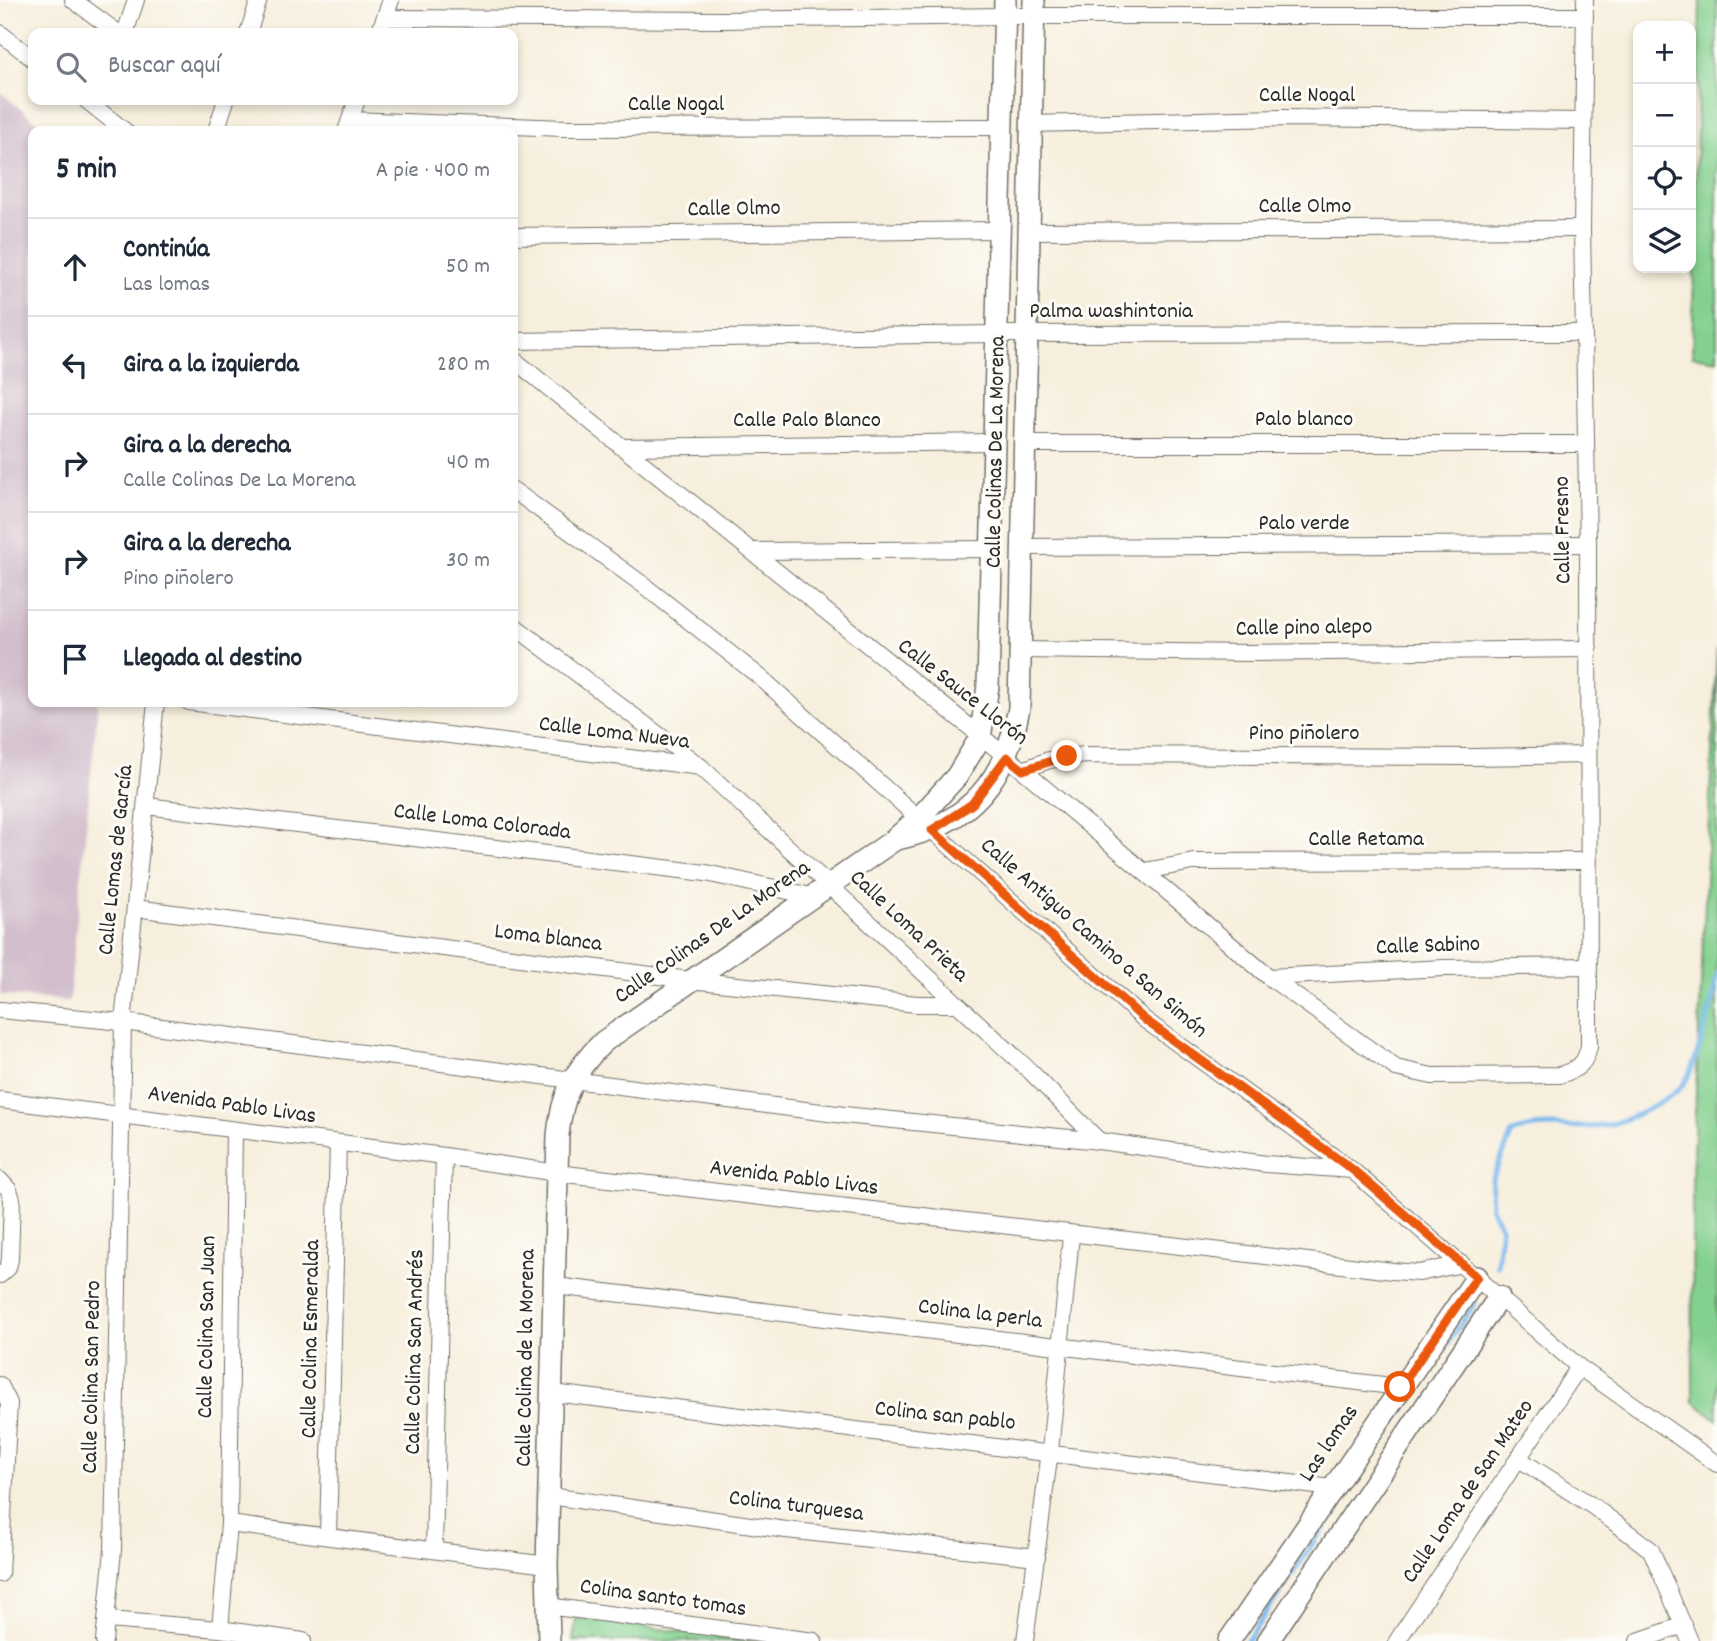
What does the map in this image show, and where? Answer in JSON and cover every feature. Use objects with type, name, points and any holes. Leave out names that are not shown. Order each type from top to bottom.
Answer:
[{"type":"street","points":[[74,0],[111,28]]},
{"type":"street","points":[[127,28],[136,0]]},
{"type":"street","points":[[250,28],[260,0]]},
{"type":"street","points":[[391,0],[382,26],[722,20],[1005,8],[1479,17],[1585,8]]},
{"type":"street","points":[[1479,0],[1479,17]]},
{"type":"street","name":"Calle Colinas De La Morena","points":[[925,824],[980,738],[988,686],[1005,8]]},
{"type":"street","name":"Calle Colinas De La Morena","points":[[571,1078],[603,1042],[690,980],[894,840],[972,804],[1015,763],[1019,708],[1027,231],[1034,8]]},
{"type":"street","name":"Calle Fresno","points":[[1585,8],[1583,229],[1589,649],[1586,1059]]},
{"type":"street","points":[[0,33],[28,55]]},
{"type":"street","points":[[92,105],[119,126]]},
{"type":"street","points":[[218,126],[224,105]]},
{"type":"street","points":[[348,126],[355,105]]},
{"type":"street","name":"Calle Nogal","points":[[1031,124],[1280,118],[1583,121]]},
{"type":"street","name":"Calle Nogal","points":[[518,128],[1001,127]]},
{"type":"street","name":"Calle Olmo","points":[[1027,231],[1583,229]]},
{"type":"street","name":"Calle Olmo","points":[[518,236],[999,230]]},
{"type":"street","name":"Palma washintonia","points":[[518,341],[996,334],[1584,334]]},
{"type":"street","name":"Calle Sauce Llorón","points":[[518,363],[980,738],[1015,763],[1269,977],[1396,1068],[1412,1074],[1560,1075],[1580,1066],[1586,1059]]},
{"type":"street","name":"Calle Palo Blanco","points":[[621,447],[993,442]]},
{"type":"street","name":"Palo blanco","points":[[1023,444],[1586,444]]},
{"type":"street","name":"Calle Antiguo Camino a San Simón","points":[[518,494],[642,584],[760,677],[1145,1020],[1353,1170],[1579,1367],[1717,1464]]},
{"type":"street","name":"Palo verde","points":[[1021,547],[1588,544]]},
{"type":"street","points":[[752,551],[990,549]]},
{"type":"street","name":"Calle Loma Prieta","points":[[518,629],[701,766],[1030,1070],[1099,1141]]},
{"type":"street","name":"Calle pino alepo","points":[[1020,650],[1248,653],[1589,649]]},
{"type":"street","name":"Calle Lomas de García","points":[[120,1113],[124,1022],[156,707]]},
{"type":"street","name":"Calle Loma Nueva","points":[[230,707],[701,766]]},
{"type":"street","name":"Pino piñolero","points":[[1015,763],[1085,755],[1588,755]]},
{"type":"street","name":"Calle Loma Colorada","points":[[146,806],[706,873],[811,896]]},
{"type":"street","name":"Calle Retama","points":[[1144,871],[1194,862],[1588,861]]},
{"type":"street","name":"Loma blanca","points":[[135,908],[690,980],[917,1004],[957,1004]]},
{"type":"street","name":"Calle Sabino","points":[[1269,977],[1588,966]]},
{"type":"street","points":[[0,1010],[124,1022],[844,1115],[1099,1141],[1202,1156],[1353,1170]]},
{"type":"street","name":"Calle Colina de la Morena","points":[[549,1641],[547,1565],[557,1173],[561,1111],[571,1078]]},
{"type":"street","name":"Avenida Pablo Livas","points":[[0,1100],[120,1113],[234,1131],[444,1156],[557,1173],[1071,1236],[1393,1271],[1419,1273],[1469,1270]]},
{"type":"street","name":"Calle Colina San Pedro","points":[[104,1641],[108,1620],[113,1536],[120,1113]]},
{"type":"street","name":"Calle Colina San Juan","points":[[220,1629],[229,1524],[234,1131]]},
{"type":"street","name":"Calle Colina Esmeralda","points":[[328,1536],[338,1143]]},
{"type":"street","name":"Calle Colina San Andrés","points":[[434,1549],[444,1156]]},
{"type":"street","points":[[0,1180],[9,1190],[12,1199],[10,1259],[8,1268],[0,1275]]},
{"type":"street","points":[[1025,1641],[1050,1451],[1071,1236]]},
{"type":"street","name":"Las lomas","points":[[1230,1641],[1400,1387],[1469,1270]]},
{"type":"street","name":"Colina la perla","points":[[555,1286],[1400,1387]]},
{"type":"street","points":[[1268,1641],[1499,1297]]},
{"type":"street","name":"Calle Loma de San Mateo","points":[[1397,1641],[1579,1367]]},
{"type":"street","points":[[0,1385],[9,1403],[0,1574]]},
{"type":"street","name":"Colina san pablo","points":[[553,1393],[798,1424],[1050,1451],[1332,1488]]},
{"type":"street","points":[[1519,1459],[1646,1545],[1660,1565],[1690,1641]]},
{"type":"street","name":"Colina turquesa","points":[[550,1496],[786,1530],[1037,1557]]},
{"type":"street","points":[[229,1524],[547,1565]]},
{"type":"street","name":"Colina santo tomas","points":[[547,1606],[814,1641]]},
{"type":"street","points":[[108,1620],[220,1629],[303,1641]]},
{"type":"street","points":[[1638,1641],[1684,1625]]},
{"type":"shaded area","points":[[0,92],[42,126],[28,126],[28,707],[98,707],[69,1001],[0,995]]},
{"type":"green space","points":[[1700,0],[1717,0],[1717,360],[1692,356],[1694,273],[1696,273]]},
{"type":"green space","points":[[1717,648],[1717,1420],[1693,1401],[1692,1176]]},
{"type":"green space","points":[[576,1618],[754,1641],[573,1641]]},
{"type":"waterway","points":[[1497,1266],[1501,1227],[1491,1207],[1492,1180],[1512,1133],[1535,1127],[1589,1127],[1610,1124],[1644,1111],[1675,1092],[1682,1086],[1693,1065],[1717,974]]},
{"type":"waterway","points":[[1247,1641],[1475,1303]]},
{"type":"route","points":[[1067,756],[1023,770],[1007,757],[994,778],[972,804],[932,830],[1145,1020],[1353,1170],[1477,1277],[1400,1387]]}]
